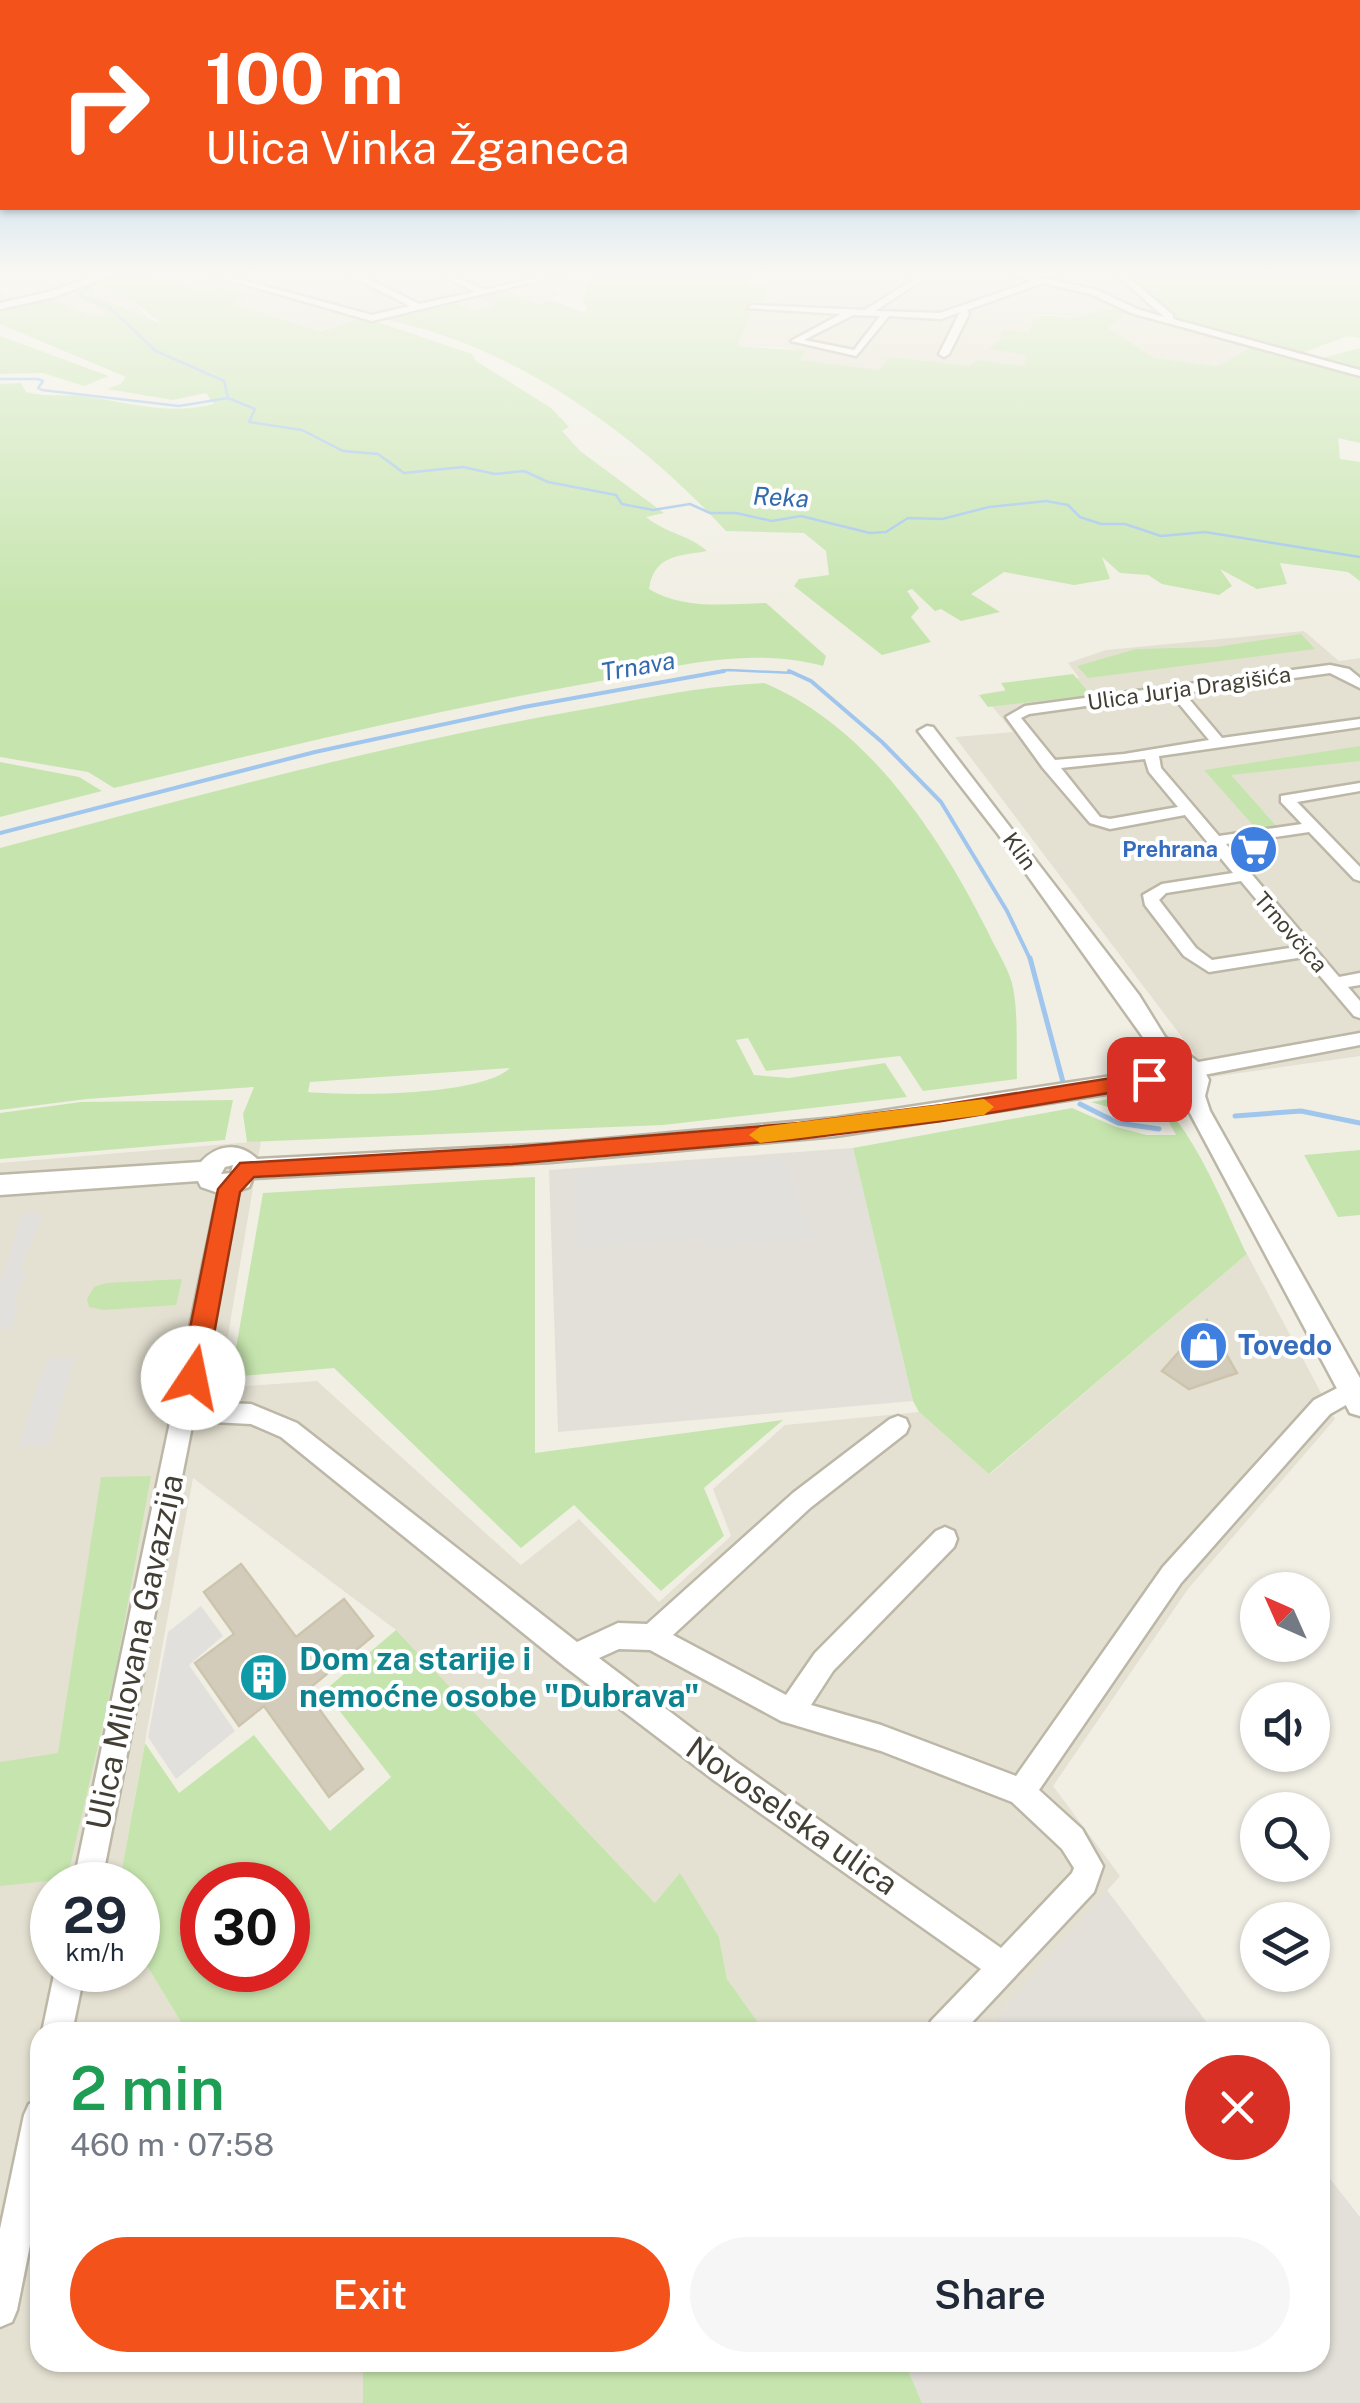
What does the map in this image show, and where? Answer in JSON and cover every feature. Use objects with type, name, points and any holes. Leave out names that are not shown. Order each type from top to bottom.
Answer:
[{"type":"street","name":"Ulica Jurja Dragišića","points":[[1048,765],[1014,720],[1015,714],[1330,669],[1350,675],[1360,684]]},
{"type":"street","points":[[1174,690],[1219,742]]},
{"type":"street","points":[[1048,765],[1130,755],[1152,757],[1168,750],[1360,723]]},
{"type":"street","name":"Klin","points":[[927,731],[1005,830],[1108,974],[1118,1000],[1171,1075],[1356,1397]]},
{"type":"street","name":"Trnovčica","points":[[1152,757],[1154,769],[1360,1012]]},
{"type":"street","points":[[1048,765],[1088,816],[1101,823],[1188,810]]},
{"type":"street","points":[[1360,788],[1286,799],[1352,859],[1360,876]]},
{"type":"street","points":[[1214,840],[1313,827]]},
{"type":"street","points":[[1244,876],[1162,889],[1151,895],[1151,901],[1190,952],[1209,966],[1306,951]]},
{"type":"street","points":[[1335,983],[1360,979]]},
{"type":"street","points":[[0,1185],[229,1175],[689,1142],[836,1127],[1052,1096],[1360,1039]]},
{"type":"street","name":"Ulica Milovana Gavazzija","points":[[92,1862],[186,1411],[229,1175]]},
{"type":"street","points":[[1021,1792],[1172,1575],[1322,1407],[1356,1397]]},
{"type":"street","name":"Novoselska ulica","points":[[186,1411],[243,1411],[268,1416],[441,1547],[573,1657],[752,1791],[956,1930],[1004,1969]]},
{"type":"street","points":[[652,1637],[760,1536],[850,1459],[898,1426]]},
{"type":"street","points":[[790,1712],[824,1662],[944,1539]]},
{"type":"street","points":[[573,1657],[618,1636],[652,1637],[790,1712],[882,1738],[1021,1792],[1072,1839],[1089,1866],[1084,1882],[952,2022]]},
{"type":"street","points":[[59,2022],[65,1992]]},
{"type":"street","points":[[0,2310],[30,2164]]},
{"type":"shaded area","points":[[1304,631],[1339,661],[1360,658],[1360,1056],[1212,1077],[955,737],[1013,732],[982,694],[1079,678],[1068,663],[1106,650]]},
{"type":"shaded area","points":[[261,1141],[219,1388],[317,1381],[521,1565],[579,1519],[659,1602],[731,1536],[713,1489],[785,1425],[919,1412],[990,1474],[1247,1254],[1335,1419],[1188,1589],[1053,1786],[1120,1876],[992,2022],[758,2022],[727,1979],[719,1937],[680,1874],[656,1904],[396,1630],[193,1478],[123,1862],[30,1862],[30,1992],[160,1992],[160,1987],[181,2022],[30,2022],[30,2372],[363,2372],[363,2403],[0,2403],[0,1163]]},
{"type":"shaded area","points":[[853,1148],[913,1401],[558,1432],[549,1170]]},
{"type":"shaded area","points":[[782,1159],[813,1238],[706,1246],[704,1237],[579,1247],[575,1172]]},
{"type":"shaded area","points":[[22,1212],[44,1215],[21,1267],[26,1275],[14,1300],[18,1309],[12,1329],[0,1330],[0,1285]]},
{"type":"shaded area","points":[[51,1357],[75,1358],[50,1444],[18,1447],[40,1377]]},
{"type":"shaded area","points":[[201,1606],[223,1636],[189,1665],[235,1731],[176,1779],[148,1737],[168,1632]]},
{"type":"shaded area","points":[[1107,1890],[1206,2022],[992,2022]]},
{"type":"shaded area","points":[[1330,2179],[1360,2217],[1360,2403],[922,2403],[909,2372],[1330,2372]]},
{"type":"green space","points":[[0,384],[22,384],[26,392],[33,394],[81,396],[147,407],[179,409],[214,404],[206,393],[173,400],[107,389],[121,384],[513,384],[551,408],[569,427],[562,431],[580,451],[664,513],[646,517],[707,551],[662,563],[649,589],[691,603],[766,603],[826,656],[823,666],[765,658],[706,661],[411,719],[114,788],[88,772],[0,757]]},
{"type":"green space","points":[[547,384],[1360,384],[1360,443],[1338,438],[1340,459],[1360,462],[1360,581],[1348,572],[1280,563],[1287,584],[1257,589],[1220,569],[1232,586],[1219,595],[1162,584],[1148,575],[1120,573],[1102,557],[1110,579],[1074,585],[1004,572],[971,594],[1000,612],[961,621],[941,609],[935,611],[912,589],[907,591],[919,608],[911,617],[931,642],[882,655],[794,586],[799,579],[829,575],[826,551],[804,533],[726,531],[653,461]]},
{"type":"green space","points":[[1301,634],[1315,649],[1088,678],[1077,666],[1136,649],[1216,647]]},
{"type":"green space","points":[[1073,674],[1091,695],[988,707],[979,695],[1006,691],[1001,683]]},
{"type":"green space","points":[[764,683],[836,726],[897,787],[923,822],[969,895],[1009,974],[1017,1028],[1017,1079],[923,1091],[900,1056],[766,1071],[748,1038],[736,1040],[754,1075],[789,1078],[885,1063],[907,1097],[663,1125],[247,1142],[243,1114],[254,1087],[87,1099],[0,1110],[0,848],[426,741],[641,699]],"holes":[[[510,1068],[495,1077],[414,1092],[308,1092],[310,1082]]]},
{"type":"green space","points":[[1360,746],[1360,761],[1231,775],[1277,827],[1258,831],[1204,770]]},
{"type":"green space","points":[[0,762],[79,777],[102,791],[0,817]]},
{"type":"green space","points":[[1146,1094],[1162,1104],[1191,1142],[1247,1254],[989,1474],[919,1412],[913,1401],[853,1148],[1072,1108],[1116,1127],[1147,1135],[1176,1135],[1163,1111],[1138,1116],[1091,1102]]},
{"type":"green space","points":[[233,1100],[225,1140],[0,1159],[0,1113],[81,1102]]},
{"type":"green space","points":[[1360,1150],[1360,1215],[1338,1217],[1304,1155]]},
{"type":"green space","points":[[535,1177],[535,1453],[783,1420],[704,1488],[724,1536],[661,1591],[574,1505],[521,1548],[334,1368],[231,1377],[263,1193]]},
{"type":"green space","points":[[182,1279],[176,1305],[104,1310],[89,1307],[87,1299],[94,1287],[106,1283]]},
{"type":"green space","points":[[151,1476],[116,1668],[71,1862],[30,1862],[30,1883],[0,1886],[0,1762],[58,1753],[101,1477]]},
{"type":"green space","points":[[396,1630],[655,1903],[680,1873],[719,1937],[727,1979],[758,2022],[181,2022],[160,1987],[160,1862],[123,1862],[145,1743],[179,1793],[254,1735],[330,1831],[391,1777],[324,1691]]},
{"type":"green space","points":[[363,2372],[909,2372],[922,2403],[363,2403]]},
{"type":"building","name":"Tovedo","points":[[1207,1320],[1237,1373],[1189,1389],[1162,1371]]},
{"type":"building","name":"Dom za starije i nemoćne osobe \"Dubrava\"","points":[[241,1564],[296,1637],[344,1599],[373,1636],[306,1691],[363,1769],[329,1797],[264,1706],[239,1726],[195,1663],[234,1634],[204,1592]]},
{"type":"waterway","points":[[41,384],[38,388],[42,390],[179,406],[228,398]]},
{"type":"waterway","points":[[225,384],[228,398]]},
{"type":"waterway","name":"Reka","points":[[228,398],[255,409],[249,422],[302,430],[343,451],[378,454],[404,473],[463,467],[495,474],[524,471],[548,482],[616,495],[622,504],[653,510],[690,504],[710,513],[736,513],[772,521],[801,516],[870,533],[886,532],[908,518],[942,519],[989,507],[1046,501],[1068,505],[1080,517],[1101,524],[1125,524],[1161,536],[1205,532],[1360,557]]},
{"type":"waterway","name":"Trnava","points":[[0,833],[315,752],[524,707],[724,671]]},
{"type":"waterway","name":"Trnava","points":[[789,671],[793,673]]},
{"type":"waterway","name":"Trnava","points":[[710,673],[793,673]]},
{"type":"waterway","name":"Trnava","points":[[793,673],[811,681],[882,742],[941,802],[1007,911],[1031,960]]},
{"type":"waterway","name":"Trnava","points":[[1031,960],[1063,1082]]},
{"type":"waterway","name":"Trnava","points":[[1080,1104],[1118,1123],[1159,1129]]},
{"type":"waterway","name":"Trnava","points":[[1235,1116],[1301,1111],[1360,1123]]},
{"type":"slow traffic","points":[[760,1135],[984,1107]]},
{"type":"place","name":"Prehrana","points":[[1253,849]]},
{"type":"place","name":"Tovedo","points":[[1203,1345]]},
{"type":"place","name":"Dom za starije i nemoćne osobe \"Dubrava\"","points":[[264,1677]]},
{"type":"route","points":[[193,1378],[230,1184],[244,1177],[248,1169],[512,1156],[689,1142],[942,1113],[1149,1079]]}]
